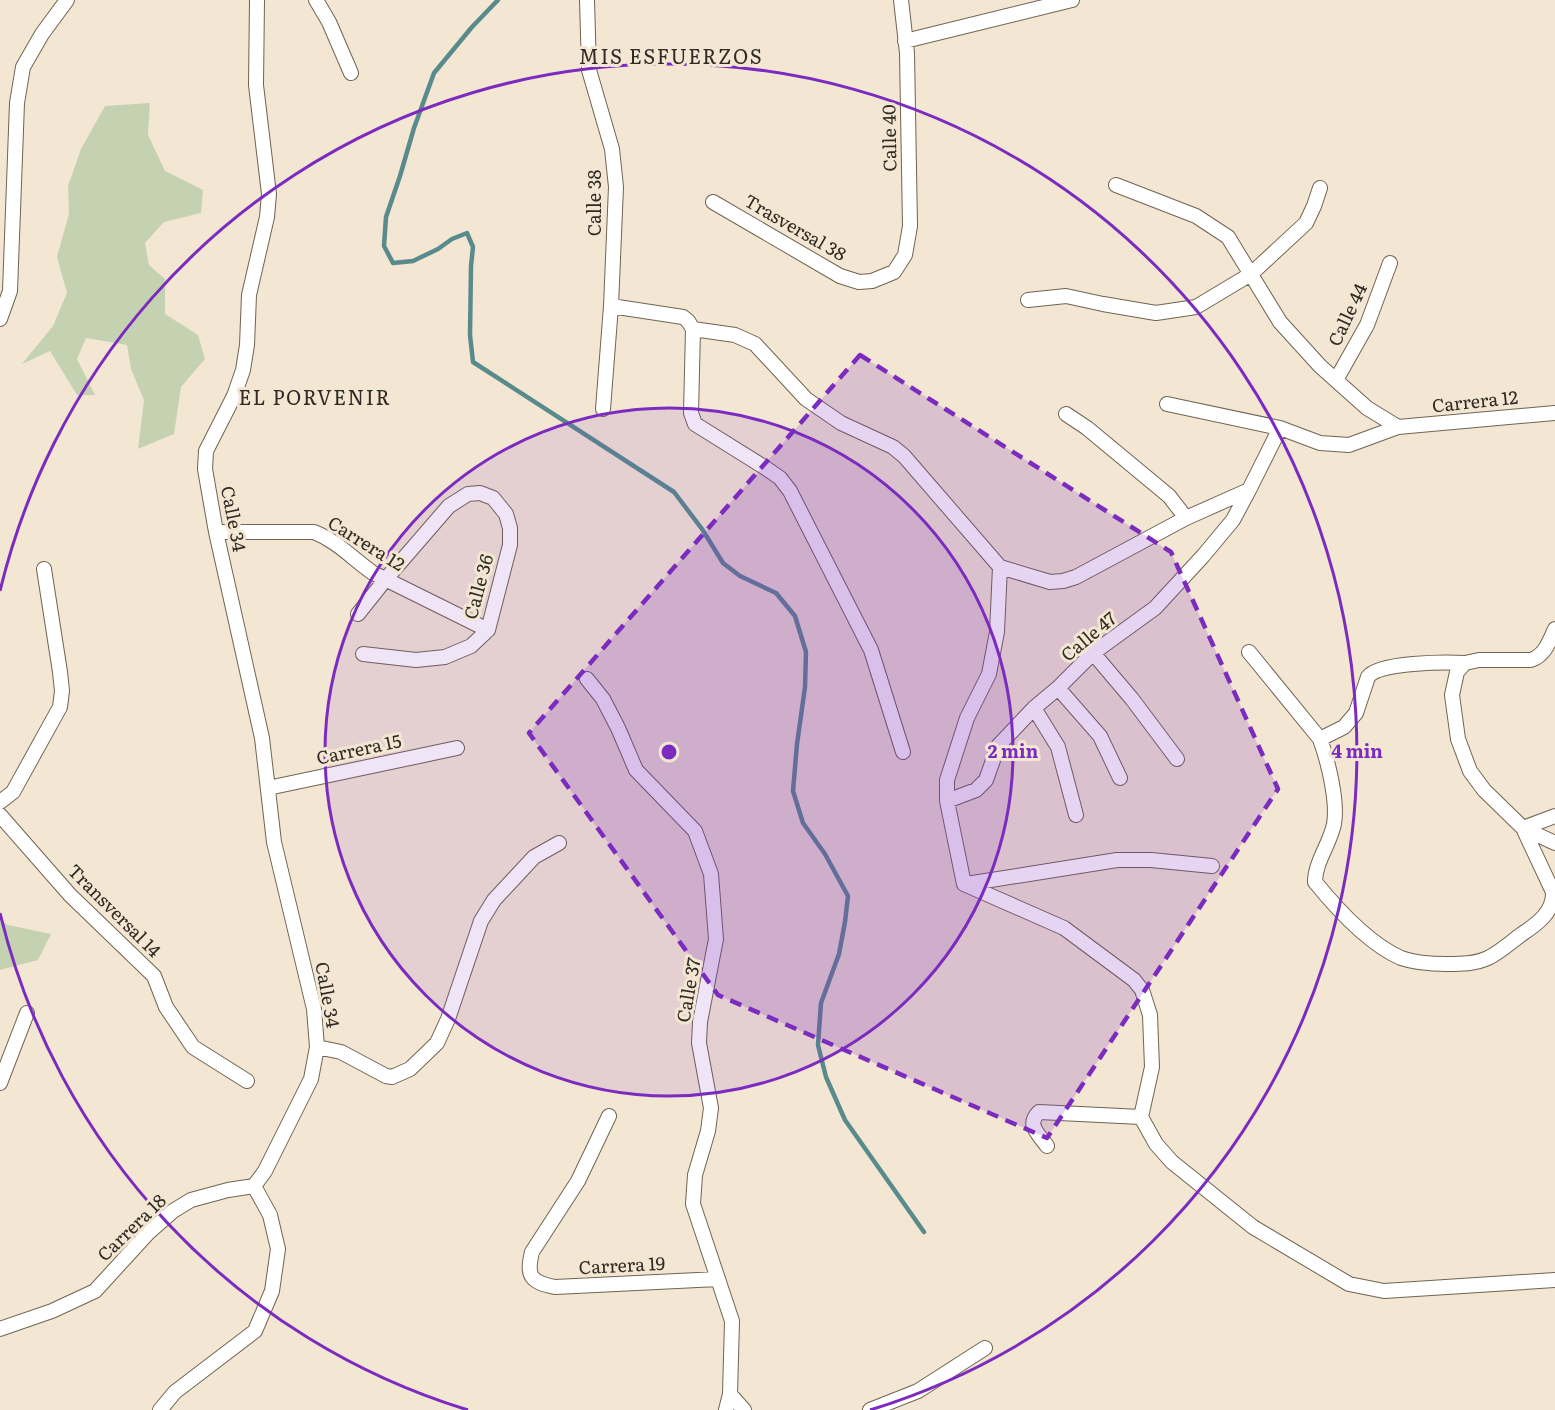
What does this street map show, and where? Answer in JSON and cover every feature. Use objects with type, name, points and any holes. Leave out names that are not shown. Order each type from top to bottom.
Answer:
[{"type":"street","points":[[0,319],[10,291],[17,103],[23,67],[42,34],[67,0]]},
{"type":"street","name":"Calle 34","points":[[256,0],[256,85],[269,194],[267,217],[249,295],[247,345],[243,370],[234,396],[206,451],[205,469],[216,532],[262,738],[274,842],[314,1009],[318,1047]]},
{"type":"street","points":[[316,0],[329,22],[351,73]]},
{"type":"street","name":"Calle 38","points":[[587,0],[589,70],[612,149],[616,187],[611,306],[603,409]]},
{"type":"street","name":"Calle 40","points":[[894,272],[905,255],[910,226],[907,65],[901,0]]},
{"type":"street","points":[[905,41],[1072,0]]},
{"type":"street","points":[[1116,185],[1196,216],[1228,237],[1280,322],[1320,366],[1367,408],[1398,427]]},
{"type":"street","points":[[1028,300],[1066,296],[1156,313],[1196,307],[1251,274],[1306,223],[1320,188]]},
{"type":"street","name":"Trasversal 38","points":[[713,202],[840,276],[859,282],[872,281],[894,272]]},
{"type":"street","name":"Calle 44","points":[[1336,380],[1367,325],[1390,263]]},
{"type":"street","points":[[611,306],[683,317],[688,321],[693,329],[691,413],[695,424],[780,478],[790,491],[871,650],[903,752]]},
{"type":"street","points":[[693,329],[735,335],[755,344],[806,399],[841,423],[893,447],[904,456],[1000,567],[1050,582],[1076,577],[1186,518],[1249,490]]},
{"type":"street","name":"Carrera 12","points":[[1167,404],[1280,428],[1320,442],[1349,446],[1398,427],[1555,413]]},
{"type":"street","points":[[1066,414],[1087,428],[1168,496],[1186,518]]},
{"type":"street","name":"Calle 47","points":[[947,801],[976,790],[986,780],[998,746],[1034,708],[1093,653],[1155,608],[1203,556],[1233,520],[1280,428]]},
{"type":"street","name":"Calle 36","points":[[363,654],[416,660],[445,657],[471,646],[488,630],[510,545],[510,528],[506,514],[493,498],[480,493],[468,494],[449,506],[385,580]]},
{"type":"street","name":"Carrera 12","points":[[216,532],[314,532],[327,537],[385,580],[488,630]]},
{"type":"street","points":[[964,884],[947,801],[947,780],[967,718],[989,674],[997,632],[1000,567]]},
{"type":"street","points":[[0,801],[13,792],[60,707],[62,691],[60,672],[44,569]]},
{"type":"street","points":[[358,614],[385,580]]},
{"type":"street","points":[[1320,740],[1344,727],[1356,713],[1371,673],[1383,668],[1440,662],[1531,660],[1538,658],[1545,650],[1555,629]]},
{"type":"street","points":[[1249,652],[1320,740],[1326,756],[1332,785],[1334,823],[1315,873],[1315,882],[1332,903],[1379,946],[1403,958],[1430,964],[1466,964],[1487,958],[1539,922],[1551,907],[1553,892],[1523,828]]},
{"type":"street","points":[[1093,653],[1132,699],[1177,759]]},
{"type":"street","points":[[1465,663],[1457,672],[1452,695],[1458,739],[1470,771],[1484,790],[1523,828],[1555,843]]},
{"type":"street","name":"Calle 37","points":[[587,679],[603,699],[636,770],[695,831],[711,874],[716,939],[700,1022],[699,1043],[711,1108],[708,1131],[695,1175],[693,1204],[732,1321],[730,1394],[726,1410]]},
{"type":"street","points":[[1058,688],[1100,736],[1120,778]]},
{"type":"street","points":[[1034,708],[1058,747],[1076,815]]},
{"type":"street","name":"Carrera 15","points":[[268,788],[457,748]]},
{"type":"street","name":"Transversal 14","points":[[0,815],[70,895],[154,976],[166,1007],[193,1047],[247,1081]]},
{"type":"street","points":[[1523,828],[1555,816]]},
{"type":"street","points":[[160,1410],[175,1392],[255,1331],[272,1291],[278,1249],[270,1215],[254,1186],[265,1171],[310,1078],[318,1047],[341,1052],[386,1076],[392,1077],[410,1069],[437,1043],[448,1019],[481,921],[494,900],[534,857],[560,843]]},
{"type":"street","points":[[964,884],[1117,860],[1151,860],[1212,866]]},
{"type":"street","points":[[964,884],[1064,928],[1134,980],[1142,990],[1150,1015],[1152,1067],[1141,1117],[1156,1144],[1172,1162],[1253,1227],[1349,1284],[1384,1291],[1555,1280]]},
{"type":"street","points":[[0,1083],[27,1013]]},
{"type":"street","points":[[1047,1146],[1033,1125],[1033,1120],[1039,1112],[1141,1117]]},
{"type":"street","name":"Carrera 19","points":[[609,1116],[578,1181],[532,1252],[529,1265],[531,1276],[536,1282],[555,1287],[718,1280]]},
{"type":"street","name":"Carrera 18","points":[[0,1329],[52,1311],[94,1291],[148,1233],[173,1211],[190,1200],[254,1186]]},
{"type":"street","points":[[870,1410],[918,1391],[985,1348]]},
{"type":"street","points":[[730,1394],[744,1410]]},
{"type":"highlighted area","points":[[860,355],[1171,552],[1278,789],[1047,1138],[718,995],[529,733]]},
{"type":"green space","points":[[150,103],[148,135],[165,171],[203,190],[201,213],[164,222],[145,243],[149,265],[165,279],[165,314],[198,335],[205,359],[181,387],[174,434],[138,449],[144,400],[131,369],[127,345],[86,338],[77,359],[95,395],[77,395],[50,351],[22,364],[53,326],[67,293],[57,257],[69,214],[68,186],[81,149],[105,106]]},
{"type":"green space","points":[[0,921],[8,925],[51,934],[38,960],[0,970]]},
{"type":"waterway","points":[[498,0],[434,73],[386,217],[384,246],[393,263],[413,261],[467,233],[473,247],[470,335],[473,362],[674,492],[702,529],[723,563],[740,576],[776,593],[795,616],[806,652],[805,687],[793,791],[803,823],[825,854],[848,896],[839,954],[821,1003],[818,1045],[826,1077],[845,1120],[924,1232]]},
{"type":"district","name":"MIS ESFUERZOS","points":[[671,57]]},
{"type":"district","name":"EL PORVENIR","points":[[315,398]]}]
